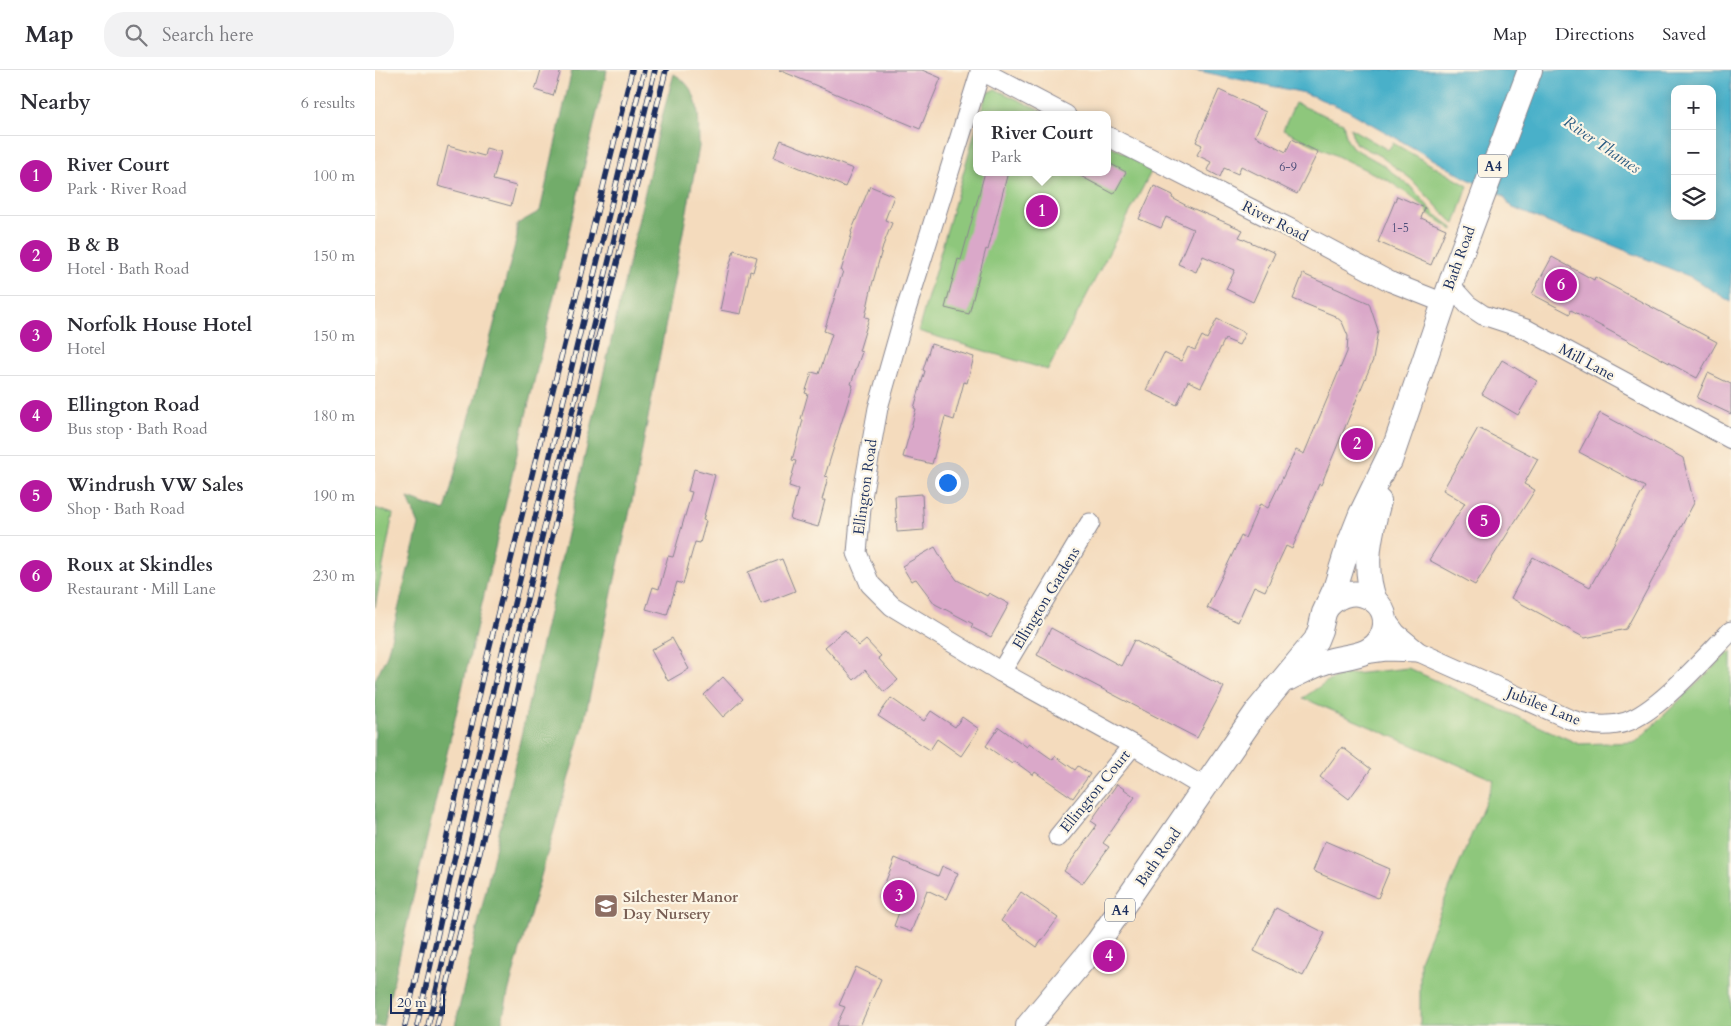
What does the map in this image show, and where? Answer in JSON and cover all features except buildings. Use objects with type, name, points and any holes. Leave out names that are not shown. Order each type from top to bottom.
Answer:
[{"type":"main road","name":"Bath Road","points":[[1281,682],[1325,662],[1359,654],[1377,645],[1384,632],[1380,609],[1369,582],[1368,554],[1373,522],[1393,448],[1451,282],[1530,70]]},
{"type":"main road","name":"Bath Road","points":[[1028,1026],[1098,942],[1258,710],[1316,640],[1361,514],[1393,448]]},
{"type":"main road","points":[[1359,654],[1341,652],[1329,643],[1323,629],[1325,614],[1339,596],[1351,593],[1364,594],[1380,609]]},
{"type":"street","points":[[981,70],[1058,111]]},
{"type":"street","name":"Ellington Road","points":[[981,70],[877,408],[862,497],[857,553],[870,584],[892,606],[1001,672],[1133,745],[1205,788]]},
{"type":"street","name":"River Road","points":[[1111,138],[1303,235],[1391,282],[1451,282]]},
{"type":"street","name":"Mill Lane","points":[[1451,282],[1457,293],[1468,305],[1483,315],[1526,329],[1731,439]]},
{"type":"street","name":"Ellington Gardens","points":[[1001,672],[1091,523]]},
{"type":"street","name":"Jubilee Lane","points":[[1380,609],[1399,637],[1419,652],[1569,719],[1591,725],[1610,725],[1626,722],[1652,707],[1731,631]]},
{"type":"street","name":"Jubilee Lane","points":[[1359,654],[1386,651],[1419,652]]},
{"type":"street","name":"Ellington Court","points":[[1058,837],[1133,745]]},
{"type":"green space","points":[[572,70],[607,70],[383,1026],[375,1026],[375,680],[387,655],[419,525],[408,498],[445,511],[517,237],[517,224],[540,211]]},
{"type":"green space","points":[[674,74],[690,89],[694,97],[698,116],[699,147],[635,487],[582,731],[509,989],[501,1026],[455,1026],[662,117]]},
{"type":"green space","points":[[995,89],[1042,111],[981,111],[987,93]]},
{"type":"green space","points":[[1295,103],[1343,123],[1347,140],[1353,148],[1380,163],[1410,186],[1436,215],[1453,230],[1429,214],[1425,208],[1389,181],[1283,130]]},
{"type":"green space","points":[[1350,128],[1388,150],[1393,143],[1468,186],[1455,224],[1411,179],[1380,156],[1355,143]]},
{"type":"green space","points":[[973,139],[973,176],[1111,176],[1111,146],[1153,168],[1048,370],[918,331]]},
{"type":"green space","points":[[375,508],[393,514],[375,607]]},
{"type":"green space","points":[[1731,651],[1731,1026],[1420,1026],[1420,960],[1494,780],[1303,698],[1326,682],[1344,675],[1408,668],[1579,744],[1636,742]]},
{"type":"water","name":"River Thames","points":[[1194,70],[1731,70],[1731,302],[1691,277],[1511,207],[1504,196],[1466,178],[1347,110],[1305,93]]},
{"type":"railway","points":[[405,1026],[486,661],[632,70]]},
{"type":"railway","points":[[417,1026],[485,723],[644,70]]},
{"type":"railway","points":[[428,1026],[510,669],[655,70]]},
{"type":"railway","points":[[437,1026],[478,860],[596,346],[666,70]]},
{"type":"place","name":"River Court","points":[[1042,211]]},
{"type":"place","name":"Roux at Skindles","points":[[1561,285]]},
{"type":"place","name":"B & B","points":[[1357,444]]},
{"type":"place","name":"Windrush VW Sales","points":[[1484,521]]},
{"type":"place","name":"Norfolk House Hotel","points":[[899,896]]},
{"type":"place","name":"Silchester Manor Day Nursery","points":[[606,906]]},
{"type":"place","name":"Ellington Road","points":[[1109,956]]}]
